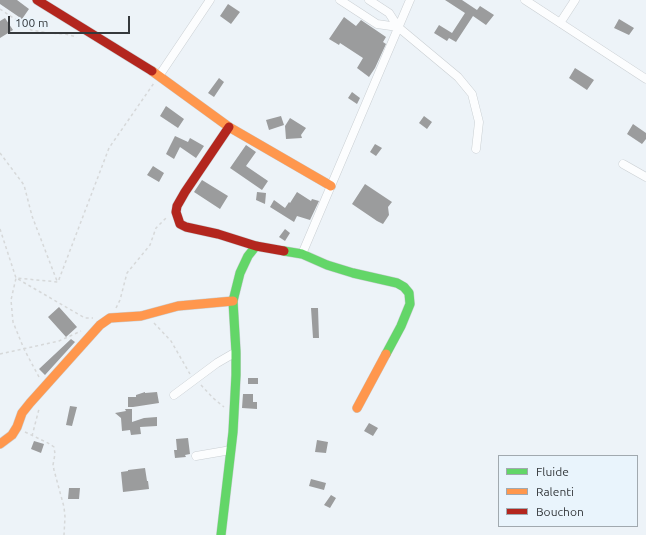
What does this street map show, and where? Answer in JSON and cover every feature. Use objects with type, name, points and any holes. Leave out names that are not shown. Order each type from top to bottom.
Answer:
[{"type":"street","points":[[37,0],[159,76],[229,127],[331,186]]},
{"type":"street","points":[[159,76],[210,0]]},
{"type":"street","points":[[340,0],[377,24],[398,27]]},
{"type":"street","points":[[369,0],[389,13],[398,27],[458,77],[472,94],[479,122],[476,149]]},
{"type":"street","points":[[302,254],[410,0]]},
{"type":"street","points":[[525,0],[646,79]]},
{"type":"street","points":[[560,23],[575,0]]},
{"type":"street","points":[[229,127],[177,206],[176,212],[180,224],[186,227],[218,234],[256,246],[302,254],[327,265],[353,273],[398,283],[409,293],[410,304],[401,326],[357,408]]},
{"type":"street","points":[[623,164],[646,177]]},
{"type":"street","points":[[221,535],[234,410],[236,352],[233,301],[240,273],[248,256],[256,246]]},
{"type":"street","points":[[0,444],[12,435],[22,414],[30,403],[100,325],[110,318],[141,316],[178,306],[233,301]]},
{"type":"street","points":[[174,395],[217,363],[236,352]]},
{"type":"street","points":[[196,456],[231,450]]},
{"type":"path","points":[[0,9],[31,30],[65,34],[83,39]]},
{"type":"path","points":[[58,282],[109,148],[159,76]]},
{"type":"path","points":[[0,153],[24,185],[32,216],[58,282]]},
{"type":"path","points":[[16,278],[85,318],[110,318],[120,300],[127,273],[150,245],[156,228],[177,206]]},
{"type":"path","points":[[0,229],[16,278],[11,300],[13,322],[24,349],[44,388]]},
{"type":"path","points":[[16,278],[58,282]]},
{"type":"path","points":[[0,354],[60,341],[81,331]]},
{"type":"path","points":[[32,436],[39,408]]},
{"type":"path","points":[[17,427],[54,447],[54,470],[64,508],[64,535]]},
{"type":"building","points":[[0,0],[17,0],[29,9],[22,19],[0,4]]},
{"type":"building","points":[[445,0],[462,0],[477,10],[480,6],[494,15],[486,25],[473,16],[456,42],[449,38],[447,41],[434,33],[439,25],[452,33],[465,13]]},
{"type":"building","points":[[228,4],[240,12],[231,24],[220,16]]},
{"type":"building","points":[[344,17],[356,26],[361,20],[386,37],[383,42],[386,44],[375,68],[369,77],[357,68],[363,58],[340,43],[339,45],[329,39]]},
{"type":"building","points":[[5,18],[13,30],[0,38],[0,21]]},
{"type":"building","points":[[619,19],[634,28],[629,35],[614,28]]},
{"type":"building","points":[[575,68],[594,80],[587,90],[569,78]]},
{"type":"building","points":[[219,78],[224,82],[214,97],[208,93]]},
{"type":"building","points":[[352,92],[360,98],[357,104],[348,98]]},
{"type":"building","points":[[166,106],[184,119],[178,128],[160,116]]},
{"type":"building","points":[[281,116],[284,125],[269,130],[266,120]]},
{"type":"building","points":[[424,116],[432,122],[427,129],[419,123]]},
{"type":"building","points":[[290,118],[306,128],[301,135],[302,138],[286,139],[285,126]]},
{"type":"building","points":[[633,124],[646,133],[646,139],[642,144],[627,134]]},
{"type":"building","points":[[175,136],[188,142],[190,138],[204,146],[196,158],[180,147],[174,159],[166,154]]},
{"type":"building","points":[[375,144],[382,148],[376,156],[370,152]]},
{"type":"building","points":[[246,145],[256,152],[246,166],[268,181],[262,190],[230,168]]},
{"type":"building","points":[[153,166],[164,173],[159,182],[147,175]]},
{"type":"building","points":[[202,180],[228,196],[220,209],[194,192]]},
{"type":"building","points":[[365,184],[392,202],[388,207],[389,215],[383,224],[352,204]]},
{"type":"building","points":[[257,192],[266,193],[265,204],[256,200]]},
{"type":"building","points":[[297,192],[311,201],[312,199],[319,201],[310,220],[297,216],[294,222],[270,207],[274,200],[285,208]]},
{"type":"building","points":[[285,229],[290,233],[285,241],[279,237]]},
{"type":"building","points":[[59,307],[77,327],[66,337],[48,317]]},
{"type":"building","points":[[311,308],[318,308],[319,338],[313,338]]},
{"type":"building","points":[[71,339],[75,342],[45,375],[39,369]]},
{"type":"building","points":[[248,378],[258,378],[258,384],[248,384]]},
{"type":"building","points":[[145,392],[157,392],[159,403],[128,407],[128,397],[136,397],[136,395]]},
{"type":"building","points":[[243,394],[253,394],[253,402],[257,402],[257,409],[242,408]]},
{"type":"building","points":[[70,406],[77,407],[72,426],[66,425]]},
{"type":"building","points":[[125,409],[132,409],[132,422],[144,418],[157,417],[157,426],[140,427],[141,434],[131,435],[130,430],[122,431],[121,418],[115,413],[126,411]]},
{"type":"building","points":[[369,423],[378,428],[373,436],[364,431]]},
{"type":"building","points":[[188,438],[190,454],[185,455],[186,457],[175,458],[174,450],[177,450],[176,439]]},
{"type":"building","points":[[317,440],[328,442],[326,453],[315,452]]},
{"type":"building","points":[[34,441],[44,444],[41,453],[31,449]]},
{"type":"building","points":[[145,468],[149,489],[123,492],[121,472]]},
{"type":"building","points":[[311,479],[326,483],[324,490],[309,486]]},
{"type":"building","points":[[69,488],[80,488],[79,499],[68,499]]},
{"type":"building","points":[[331,495],[336,498],[330,508],[324,505]]},
{"type":"traffic: fast","points":[[221,535],[233,432],[236,375],[233,301],[240,273],[248,256],[256,246]]},
{"type":"traffic: fast","points":[[284,251],[302,254],[327,265],[353,273],[397,283],[404,287],[409,293],[410,304],[401,326],[386,354]]},
{"type":"traffic: slow","points":[[152,71],[229,127],[331,186]]},
{"type":"traffic: slow","points":[[0,444],[12,435],[17,427],[22,413],[30,403],[100,325],[110,318],[141,316],[178,306],[233,301]]},
{"type":"traffic: slow","points":[[357,408],[386,354]]},
{"type":"traffic: jam","points":[[37,0],[152,71]]},
{"type":"traffic: jam","points":[[229,127],[177,206],[176,212],[180,224],[186,227],[218,234],[256,246],[284,251]]}]
